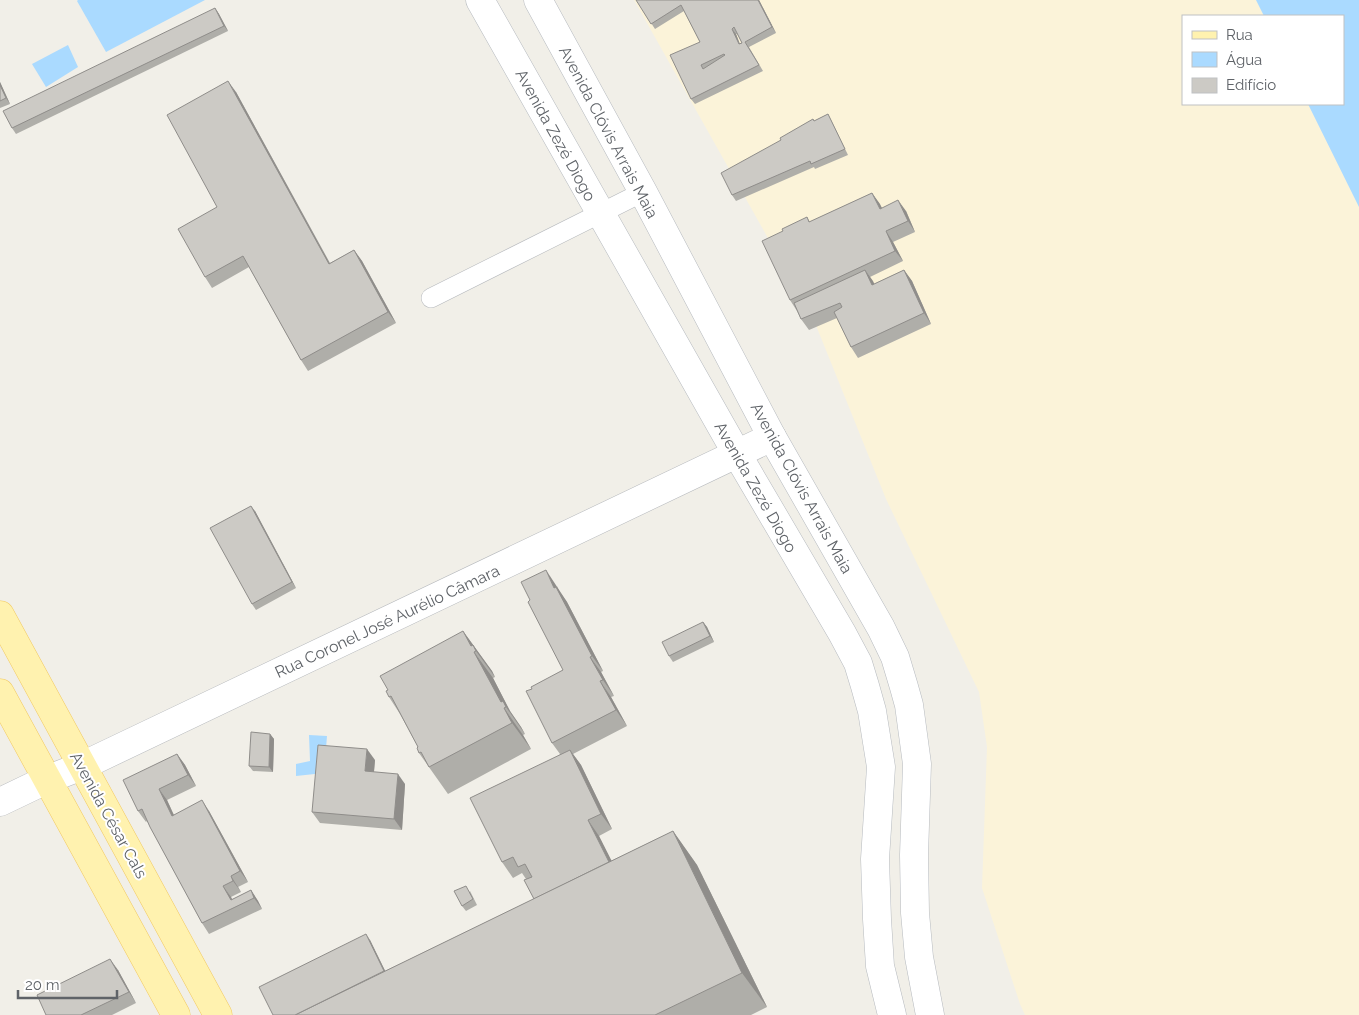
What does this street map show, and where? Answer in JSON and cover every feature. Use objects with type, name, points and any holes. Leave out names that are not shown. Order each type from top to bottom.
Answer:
[{"type":"main road","name":"Avenida Zezé Diogo","points":[[480,0],[737,454],[858,663],[872,711],[881,767],[875,859],[877,920],[880,966],[892,1015]]},
{"type":"main road","name":"Avenida Clóvis Arrais Maia","points":[[538,0],[772,437],[881,628],[894,657],[909,705],[917,764],[914,855],[915,914],[919,957],[930,1015]]},
{"type":"main road","name":"Rua Coronel José Aurélio Câmara","points":[[0,802],[46,780],[82,766],[772,437]]},
{"type":"main road","name":"Avenida César Cals","points":[[0,615],[218,1015]]},
{"type":"main road","points":[[0,694],[176,1015]]},
{"type":"lane","points":[[431,298],[642,192]]},
{"type":"sand","points":[[634,0],[1256,0],[1264,15],[1182,15],[1182,105],[1308,105],[1359,207],[1359,1015],[1025,1015],[982,888],[987,747],[979,692],[886,499],[813,318]]},
{"type":"water","points":[[78,0],[205,0],[106,52]]},
{"type":"water","points":[[1256,0],[1359,0],[1359,207],[1308,105],[1344,105],[1344,15],[1264,15]]},
{"type":"water","points":[[68,45],[78,67],[46,87],[32,64]]},
{"type":"water","points":[[309,735],[327,736],[324,773],[296,776],[296,764],[310,761]]},
{"type":"building","points":[[636,0],[758,0],[772,27],[745,42],[759,65],[691,99],[670,55],[700,42],[681,5],[651,24]],"holes":[[[734,27],[742,43],[739,44],[732,29]],[[725,55],[703,69],[701,65]]]},
{"type":"building","points":[[215,8],[224,26],[12,128],[3,111]]},
{"type":"building","points":[[228,81],[329,264],[354,250],[388,312],[301,360],[243,256],[205,277],[178,229],[217,207],[167,115]]},
{"type":"building","points":[[0,85],[6,98],[0,101]]},
{"type":"building","points":[[828,114],[845,149],[811,164],[810,161],[732,195],[721,173],[781,140],[780,138],[813,119],[814,121]]},
{"type":"building","points":[[872,193],[880,209],[898,200],[908,221],[886,231],[895,251],[790,300],[762,241],[807,217],[809,222]]},
{"type":"building","points":[[865,270],[872,285],[904,270],[924,313],[851,347],[834,312],[842,307],[840,303],[801,319],[794,303]]},
{"type":"building","points":[[251,506],[292,582],[252,604],[210,528]]},
{"type":"building","points":[[546,570],[592,656],[590,657],[603,680],[600,681],[616,710],[552,743],[526,691],[563,670],[528,602],[530,600],[521,582]]},
{"type":"building","points":[[703,622],[710,636],[669,656],[662,642]]},
{"type":"building","points":[[463,631],[471,646],[473,645],[476,651],[474,652],[501,702],[503,701],[506,707],[504,708],[512,723],[429,767],[421,752],[419,753],[418,747],[391,696],[389,697],[386,691],[388,690],[380,676]]},
{"type":"building","points":[[251,732],[270,734],[269,767],[249,766]]},
{"type":"building","points":[[318,745],[367,749],[365,771],[398,774],[394,819],[312,812]]},
{"type":"building","points":[[570,750],[601,814],[588,820],[609,862],[534,899],[524,880],[532,877],[525,864],[518,867],[513,857],[502,862],[470,798]]},
{"type":"building","points":[[177,754],[188,775],[159,789],[172,816],[202,800],[240,871],[231,876],[233,881],[223,886],[231,900],[251,890],[254,898],[202,923],[142,809],[138,811],[123,780]]},
{"type":"building","points":[[673,831],[742,973],[655,1015],[295,1015]]},
{"type":"building","points":[[466,886],[473,899],[462,906],[454,891]]},
{"type":"building","points":[[366,934],[384,971],[295,1015],[273,1015],[259,987]]},
{"type":"building","points":[[110,959],[129,992],[81,1015],[46,1015],[37,995]]}]
